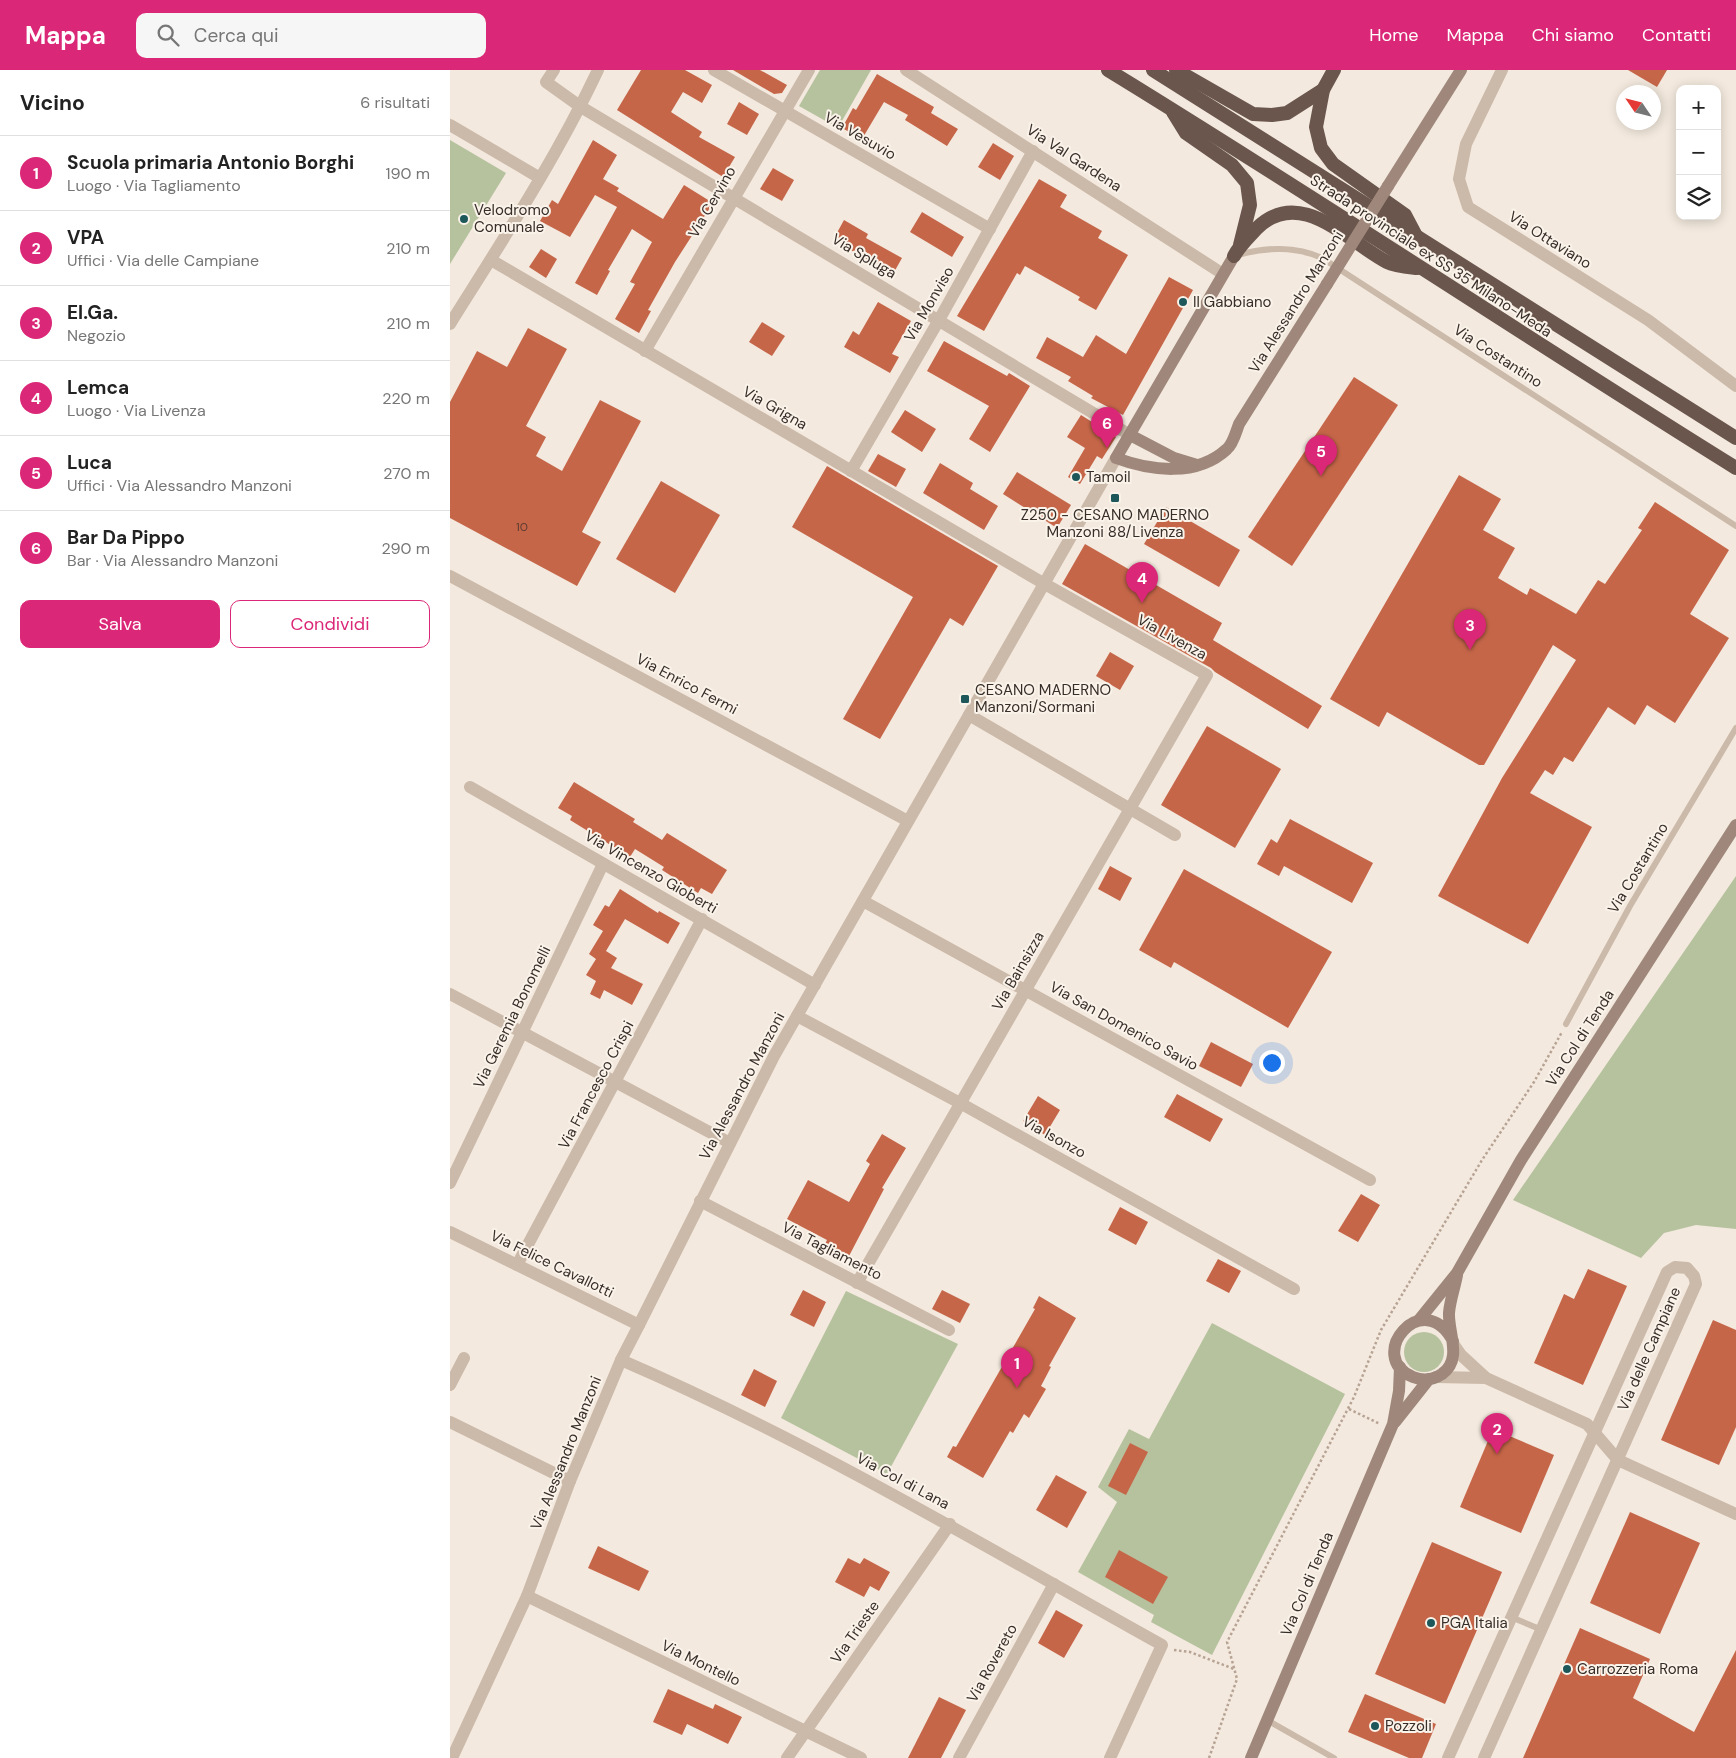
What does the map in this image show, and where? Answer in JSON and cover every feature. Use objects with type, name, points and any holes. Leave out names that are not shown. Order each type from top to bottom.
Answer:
[{"type":"highway","name":"Strada provinciale ex SS 35 Milano-Meda","points":[[1108,70],[1423,269],[1555,356],[1736,468]]},
{"type":"highway","name":"Strada provinciale ex SS 35 Milano-Meda","points":[[1153,70],[1416,234],[1736,438]]},
{"type":"highway","points":[[1176,70],[1253,114],[1272,116],[1287,113],[1324,90]]},
{"type":"highway","points":[[1334,70],[1324,90],[1316,127],[1321,148],[1333,164],[1405,214],[1416,234]]},
{"type":"highway","points":[[1169,108],[1186,133],[1232,165],[1244,176],[1250,198],[1237,251]]},
{"type":"highway","points":[[1237,251],[1267,218],[1284,212],[1295,212],[1313,217],[1334,228],[1389,263],[1423,269]]},
{"type":"main road","name":"Via Alessandro Manzoni","points":[[1237,251],[1116,458],[1136,466],[1183,469],[1213,460],[1229,448],[1239,424],[1461,70]]},
{"type":"main road","points":[[1130,435],[1174,458],[1199,465]]},
{"type":"main road","name":"Via Col di Tenda","points":[[1251,1758],[1392,1426],[1399,1391],[1400,1368],[1394,1349],[1396,1339],[1410,1324],[1419,1320],[1457,1272],[1521,1160],[1736,825]]},
{"type":"main road","name":"Via Col di Tenda","points":[[1392,1426],[1433,1378],[1445,1372],[1454,1355],[1449,1314],[1457,1272]]},
{"type":"main road","points":[[1419,1320],[1439,1324],[1448,1331],[1453,1343]]},
{"type":"main road","points":[[1400,1368],[1413,1377],[1433,1378]]},
{"type":"street","name":"Via Spluga","points":[[554,70],[546,82],[581,107],[1130,435]]},
{"type":"street","points":[[450,324],[540,178],[581,107],[598,70]]},
{"type":"street","name":"Via Vesuvio","points":[[714,70],[990,229]]},
{"type":"street","name":"Via Cervino","points":[[645,351],[809,70]]},
{"type":"street","name":"Via Val Gardena","points":[[906,70],[1223,274]]},
{"type":"street","name":"Via Ottaviano","points":[[1502,70],[1466,144],[1459,179],[1468,207],[1648,320],[1736,386]]},
{"type":"street","points":[[450,125],[540,178]]},
{"type":"street","name":"Via Monviso","points":[[851,471],[939,320],[1033,151]]},
{"type":"street","name":"Via Grigna","points":[[490,260],[1044,584]]},
{"type":"street","name":"Via Alessandro Manzoni","points":[[452,1758],[454,1740],[527,1596],[570,1481],[622,1360],[700,1201],[797,1016],[1116,458]]},
{"type":"street","name":"Via Enrico Fermi","points":[[450,576],[908,822]]},
{"type":"street","name":"Via Livenza","points":[[1044,584],[1207,675]]},
{"type":"street","name":"Via Bainsizza","points":[[857,1282],[1207,675]]},
{"type":"street","points":[[969,715],[1175,835]]},
{"type":"street","name":"Via Vincenzo Gioberti","points":[[470,786],[815,985]]},
{"type":"street","name":"Via Geremia Bonomelli","points":[[450,1183],[603,864]]},
{"type":"street","name":"Via San Domenico Savio","points":[[863,901],[1370,1180]]},
{"type":"street","name":"Via Francesco Crispi","points":[[517,1266],[702,919]]},
{"type":"street","points":[[450,994],[730,1143]]},
{"type":"street","name":"Via Isonzo","points":[[797,1016],[960,1103],[1294,1289]]},
{"type":"street","name":"Via Tagliamento","points":[[700,1201],[949,1330]]},
{"type":"street","name":"Via Felice Cavallotti","points":[[450,1232],[639,1325]]},
{"type":"street","name":"Via delle Campiane","points":[[1448,1758],[1667,1272],[1675,1267],[1687,1268],[1694,1276],[1696,1284],[1484,1758]]},
{"type":"street","points":[[1453,1343],[1461,1355],[1486,1378],[1587,1424],[1618,1460],[1735,1512]]},
{"type":"street","points":[[450,1385],[464,1358]]},
{"type":"street","name":"Via Col di Lana","points":[[622,1360],[698,1393],[950,1524],[1162,1645]]},
{"type":"street","points":[[1433,1378],[1486,1378]]},
{"type":"street","points":[[450,1422],[570,1481]]},
{"type":"street","name":"Via Trieste","points":[[788,1758],[950,1524]]},
{"type":"street","name":"Via Rovereto","points":[[959,1758],[1054,1584]]},
{"type":"street","name":"Via Montello","points":[[527,1596],[861,1758]]},
{"type":"street","points":[[1110,1758],[1162,1645]]},
{"type":"lane","name":"Via Costantino","points":[[1237,251],[1280,249],[1304,251],[1322,258],[1736,526]]},
{"type":"lane","name":"Via Costantino","points":[[1566,1024],[1630,906],[1736,728]]},
{"type":"lane","points":[[1511,1617],[1542,1630]]},
{"type":"lane","points":[[1267,1720],[1334,1758]]},
{"type":"path","points":[[1209,1758],[1237,1679],[1227,1642],[1348,1408],[1381,1330],[1482,1160],[1534,1082],[1566,1024]]},
{"type":"path","points":[[1348,1408],[1392,1426]]},
{"type":"path","points":[[1162,1645],[1190,1652],[1234,1669]]},
{"type":"green space","points":[[820,70],[871,70],[838,128],[799,106]]},
{"type":"green space","name":"Velodromo Comunale","points":[[450,140],[506,173],[450,264]]},
{"type":"green space","points":[[1736,876],[1736,1229],[1696,1225],[1664,1233],[1641,1258],[1513,1200]]},
{"type":"green space","points":[[846,1291],[958,1344],[887,1474],[781,1418]]},
{"type":"green space","points":[[1212,1323],[1345,1394],[1212,1655],[1151,1622],[1154,1615],[1078,1572],[1117,1502],[1098,1487],[1129,1429],[1149,1439]]},
{"type":"green space","points":[[1428,1332],[1435,1335],[1441,1341],[1444,1352],[1443,1360],[1435,1369],[1428,1372],[1420,1372],[1413,1369],[1405,1360],[1404,1348],[1407,1341],[1416,1333]]},
{"type":"building","points":[[641,70],[685,70],[712,85],[702,103],[683,92],[671,112],[702,132],[699,137],[735,157],[723,177],[617,110]]},
{"type":"building","points":[[733,70],[760,70],[787,85],[782,93],[774,94]]},
{"type":"building","points":[[1628,70],[1667,70],[1658,85],[1654,85]]},
{"type":"building","points":[[877,74],[934,107],[931,113],[958,129],[947,146],[905,120],[908,115],[884,102],[862,139],[842,128],[853,108],[856,110]]},
{"type":"building","points":[[739,102],[759,114],[747,135],[727,124]]},
{"type":"building","points":[[593,140],[617,155],[603,179],[619,188],[617,191],[663,219],[684,185],[713,203],[675,262],[648,310],[651,311],[639,333],[615,319],[635,284],[630,282],[652,242],[632,229],[608,270],[610,271],[597,295],[575,283],[617,207],[595,195],[570,237],[540,221],[552,200],[558,204]]},
{"type":"building","points":[[993,143],[1014,156],[1000,180],[978,167]]},
{"type":"building","points":[[773,168],[794,180],[782,201],[760,189]]},
{"type":"building","points":[[1039,179],[1067,195],[1060,207],[1102,231],[1098,238],[1128,255],[1096,310],[1078,300],[1080,297],[1025,266],[1020,275],[1017,273],[984,331],[957,316]]},
{"type":"building","points":[[922,212],[964,237],[952,257],[910,232]]},
{"type":"building","points":[[844,220],[868,234],[866,238],[902,258],[893,274],[833,240]]},
{"type":"building","points":[[541,249],[557,259],[546,278],[529,267]]},
{"type":"building","points":[[1169,277],[1193,290],[1123,415],[1091,398],[1093,396],[1068,381],[1071,377],[1036,358],[1047,337],[1083,357],[1096,335],[1126,354]]},
{"type":"building","points":[[878,302],[911,321],[892,354],[899,357],[890,373],[844,347],[853,331],[859,335]]},
{"type":"building","points":[[762,322],[785,336],[772,356],[749,342]]},
{"type":"building","points":[[528,328],[567,349],[526,426],[546,437],[536,456],[562,471],[600,400],[641,421],[582,532],[601,542],[577,586],[450,518],[450,402],[477,351],[507,367]]},
{"type":"building","points":[[944,341],[1007,376],[1009,373],[1030,386],[990,452],[969,439],[989,406],[927,371]]},
{"type":"building","points":[[1354,377],[1398,405],[1292,566],[1248,537]]},
{"type":"building","points":[[905,410],[936,429],[922,452],[891,432]]},
{"type":"building","points":[[1081,415],[1116,437],[1102,459],[1097,456],[1080,484],[1068,477],[1085,448],[1067,437]]},
{"type":"building","points":[[878,454],[906,469],[896,487],[868,471]]},
{"type":"building","points":[[940,463],[973,483],[970,489],[998,506],[984,530],[923,493]]},
{"type":"building","points":[[827,466],[998,566],[963,626],[950,618],[880,739],[843,719],[913,597],[792,527]]},
{"type":"building","points":[[1017,472],[1071,505],[1057,528],[1003,494]]},
{"type":"building","points":[[1459,475],[1501,499],[1483,530],[1515,548],[1498,578],[1527,595],[1530,588],[1576,614],[1598,580],[1605,584],[1642,530],[1638,528],[1655,502],[1729,550],[1690,614],[1729,638],[1675,723],[1647,705],[1635,725],[1608,707],[1573,762],[1564,757],[1553,775],[1545,770],[1530,793],[1592,827],[1528,944],[1438,896],[1502,778],[1576,660],[1553,645],[1484,765],[1479,765],[1387,712],[1379,727],[1330,699]]},
{"type":"building","points":[[661,481],[720,515],[675,593],[616,559]]},
{"type":"building","points":[[1166,507],[1240,550],[1219,587],[1144,544]]},
{"type":"building","points":[[1085,544],[1222,623],[1213,640],[1322,706],[1308,729],[1211,668],[1062,584]]},
{"type":"building","points":[[1110,652],[1134,666],[1120,690],[1096,676]]},
{"type":"building","points":[[1207,726],[1281,769],[1235,848],[1161,805]]},
{"type":"building","points":[[574,782],[635,819],[633,822],[662,840],[667,833],[727,870],[712,894],[701,888],[698,893],[662,870],[664,867],[635,849],[630,857],[570,820],[572,816],[558,808]]},
{"type":"building","points":[[1290,819],[1373,863],[1352,903],[1284,866],[1279,876],[1257,864],[1271,839],[1277,843]]},
{"type":"building","points":[[1110,866],[1132,878],[1120,901],[1098,889]]},
{"type":"building","points":[[1184,869],[1332,952],[1288,1028],[1174,962],[1171,968],[1139,950]]},
{"type":"building","points":[[620,889],[658,913],[659,911],[680,923],[668,944],[625,919],[606,951],[617,958],[611,968],[643,984],[632,1005],[604,990],[600,999],[590,994],[596,981],[586,975],[596,959],[589,954],[603,931],[593,925],[605,905],[609,907]]},
{"type":"building","points":[[1211,1042],[1253,1064],[1241,1087],[1199,1066]]},
{"type":"building","points":[[1177,1094],[1223,1119],[1210,1142],[1164,1117]]},
{"type":"building","points":[[1038,1096],[1060,1110],[1045,1135],[1023,1121]]},
{"type":"building","points":[[882,1134],[906,1148],[882,1188],[884,1189],[849,1256],[825,1244],[827,1240],[787,1219],[808,1180],[849,1202],[870,1164],[866,1161]]},
{"type":"building","points":[[1361,1194],[1380,1205],[1358,1242],[1338,1231]]},
{"type":"building","points":[[1120,1207],[1148,1222],[1136,1245],[1108,1230]]},
{"type":"building","points":[[1218,1259],[1241,1271],[1229,1293],[1206,1281]]},
{"type":"building","points":[[1588,1269],[1627,1286],[1583,1385],[1534,1363],[1564,1294],[1574,1299]]},
{"type":"building","points":[[803,1290],[826,1302],[814,1327],[790,1315]]},
{"type":"building","points":[[942,1290],[970,1304],[960,1323],[932,1309]]},
{"type":"building","points":[[1039,1296],[1076,1318],[1049,1366],[1051,1367],[1041,1386],[1046,1389],[1029,1418],[1024,1414],[1013,1433],[1010,1431],[983,1478],[947,1457],[953,1446],[956,1447],[1035,1309],[1033,1308]]},
{"type":"building","points":[[1713,1320],[1736,1330],[1736,1427],[1719,1465],[1661,1440]]},
{"type":"building","points":[[754,1369],[777,1381],[765,1407],[741,1395]]},
{"type":"building","points":[[1493,1429],[1554,1455],[1521,1533],[1460,1507]]},
{"type":"building","points":[[1130,1443],[1148,1452],[1126,1495],[1108,1486]]},
{"type":"building","points":[[1056,1475],[1087,1492],[1067,1528],[1036,1510]]},
{"type":"building","points":[[1630,1512],[1700,1543],[1660,1634],[1590,1603]]},
{"type":"building","points":[[1432,1542],[1502,1572],[1445,1704],[1375,1674]]},
{"type":"building","points":[[598,1546],[649,1571],[639,1591],[588,1568]]},
{"type":"building","points":[[1119,1550],[1168,1577],[1153,1604],[1105,1577]]},
{"type":"building","points":[[848,1558],[860,1564],[864,1558],[890,1572],[879,1591],[870,1586],[864,1597],[835,1582]]},
{"type":"building","points":[[1056,1610],[1083,1625],[1064,1658],[1038,1643]]},
{"type":"building","points":[[1580,1628],[1650,1659],[1633,1698],[1694,1732],[1736,1650],[1736,1758],[1523,1758]]},
{"type":"building","points":[[668,1689],[713,1709],[715,1704],[742,1717],[728,1744],[687,1724],[682,1735],[653,1722]]},
{"type":"building","points":[[1365,1694],[1436,1724],[1422,1758],[1409,1758],[1348,1732]]},
{"type":"building","points":[[939,1697],[966,1710],[941,1758],[908,1758]]},
{"type":"place","name":"Velodromo Comunale","points":[[464,219]]},
{"type":"place","name":"Il Gabbiano","points":[[1183,302]]},
{"type":"place","name":"Bar Da Pippo","points":[[1107,448]]},
{"type":"place","name":"Luca","points":[[1321,476]]},
{"type":"place","name":"Tamoil","points":[[1076,477]]},
{"type":"place","name":"Z250 - CESANO MADERNO Manzoni 88/Livenza","points":[[1115,498]]},
{"type":"place","name":"Lemca","points":[[1142,603]]},
{"type":"place","name":"El.Ga.","points":[[1470,650]]},
{"type":"place","name":"CESANO MADERNO Manzoni/Sormani","points":[[965,699]]},
{"type":"place","name":"Scuola primaria Antonio Borghi","points":[[1017,1388]]},
{"type":"place","name":"VPA","points":[[1497,1454]]},
{"type":"place","name":"PGA Italia","points":[[1431,1623]]},
{"type":"place","name":"Carrozzeria Roma","points":[[1567,1669]]},
{"type":"place","name":"Pozzoli","points":[[1375,1726]]}]
